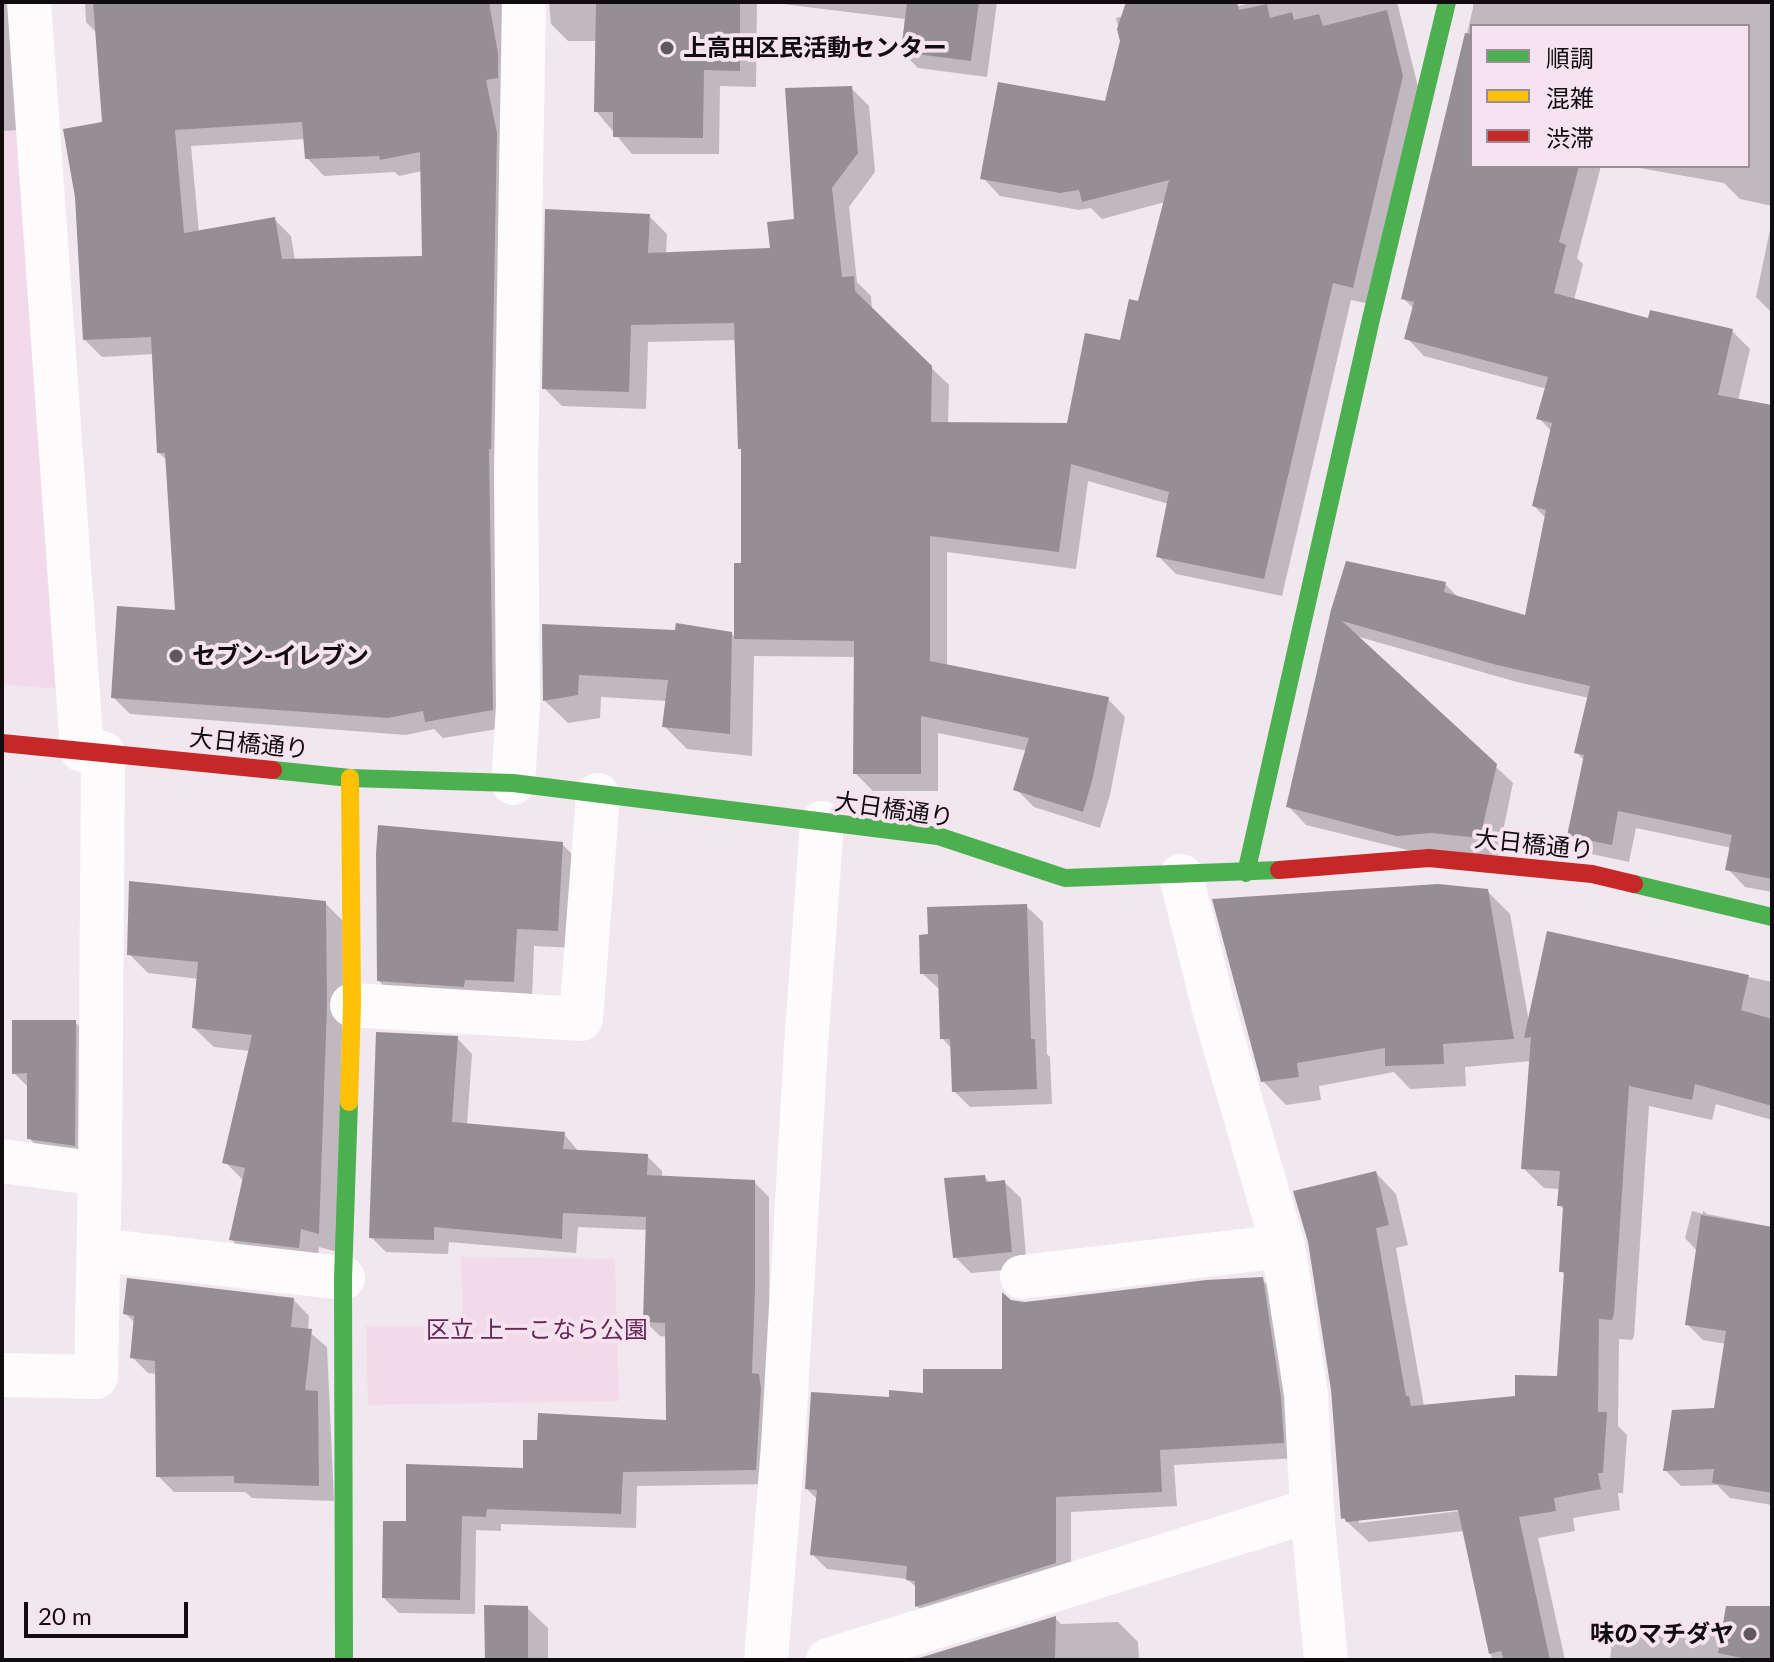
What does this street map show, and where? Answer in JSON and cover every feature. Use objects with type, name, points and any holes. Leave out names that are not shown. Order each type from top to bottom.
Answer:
[{"type":"street","points":[[2,1375],[96,1377],[99,1250],[93,752],[29,2]]},
{"type":"street","points":[[513,783],[518,707],[516,471],[524,2]]},
{"type":"street","points":[[1246,873],[1371,319],[1447,2]]},
{"type":"street","name":"大日橋通り","points":[[2,743],[350,778],[513,783],[938,836],[1065,878],[1246,873],[1429,858],[1592,874],[1772,917]]},
{"type":"street","points":[[344,1660],[343,1278],[352,1005],[350,778]]},
{"type":"street","points":[[352,1005],[581,1019],[598,795]]},
{"type":"street","points":[[766,1660],[783,1446],[822,823]]},
{"type":"street","points":[[1181,876],[1214,1009],[1283,1246],[1306,1394],[1312,1510],[1326,1660]]},
{"type":"street","points":[[2,1161],[100,1174]]},
{"type":"street","points":[[1022,1277],[1283,1246]]},
{"type":"street","points":[[99,1250],[343,1278]]},
{"type":"street","points":[[828,1660],[1312,1510]]},
{"type":"green space","points":[[18,129],[59,689],[2,684],[2,130]]},
{"type":"green space","name":"区立 上一こなら公園","points":[[461,1257],[615,1259],[619,1401],[368,1405],[366,1326],[463,1327]]},
{"type":"building","points":[[93,2],[489,2],[498,54],[498,78],[486,80],[497,133],[489,449],[493,710],[425,722],[423,711],[388,718],[111,698],[117,606],[175,610],[165,453],[157,453],[151,337],[83,340],[75,197],[63,129],[102,122]],"holes":[[[302,122],[305,159],[379,156],[380,160],[420,152],[422,256],[282,259],[275,217],[184,233],[175,130]]]},
{"type":"building","name":"上高田区民活動センター","points":[[596,2],[740,2],[740,71],[704,70],[703,138],[613,137],[613,112],[594,112]]},
{"type":"building","points":[[907,2],[979,2],[971,61],[901,52]]},
{"type":"building","points":[[1126,2],[1237,2],[1239,10],[1267,4],[1270,18],[1292,12],[1294,20],[1319,14],[1323,26],[1387,10],[1403,76],[1353,288],[1333,283],[1264,579],[1156,557],[1169,492],[1071,464],[1059,552],[930,536],[930,661],[1109,697],[1083,812],[1013,790],[1029,738],[921,716],[921,774],[853,774],[854,641],[734,639],[734,563],[741,563],[741,449],[738,449],[734,323],[631,325],[629,392],[542,389],[545,209],[650,214],[648,253],[770,248],[767,222],[794,219],[785,88],[852,86],[858,153],[832,188],[842,277],[854,276],[855,291],[932,366],[931,422],[1067,423],[1085,333],[1120,340],[1129,299],[1138,301],[1169,180],[1082,202],[1079,190],[1060,193],[980,179],[998,82],[1105,101],[1120,41],[1117,29]]},
{"type":"building","points":[[1465,33],[1470,34],[1470,168],[1578,168],[1559,242],[1566,245],[1554,293],[1648,318],[1650,310],[1733,329],[1718,395],[1772,405],[1772,879],[1725,870],[1732,835],[1676,823],[1618,811],[1612,845],[1567,836],[1584,755],[1574,753],[1590,686],[1497,665],[1342,621],[1497,764],[1480,838],[1431,833],[1397,836],[1286,807],[1331,610],[1346,561],[1446,582],[1444,592],[1525,615],[1546,510],[1532,506],[1552,423],[1536,419],[1548,377],[1404,339],[1414,302],[1401,299]]},
{"type":"building","points":[[676,623],[732,632],[730,734],[662,727],[668,680],[579,675],[578,695],[543,701],[542,624],[675,630]]},
{"type":"building","points":[[378,825],[563,842],[558,931],[517,929],[514,982],[465,980],[464,987],[377,981]]},
{"type":"building","points":[[129,881],[326,901],[327,1005],[319,1234],[301,1229],[299,1248],[229,1240],[245,1168],[222,1163],[252,1035],[192,1028],[198,962],[127,955]]},
{"type":"building","points":[[1438,884],[1488,889],[1514,1039],[1443,1044],[1444,1064],[1385,1066],[1385,1048],[1297,1063],[1299,1077],[1261,1082],[1212,899]]},
{"type":"building","points":[[1027,904],[1031,1039],[1035,1039],[1037,1089],[952,1092],[950,1039],[940,1039],[938,974],[920,974],[919,935],[928,934],[927,907]]},
{"type":"building","points":[[1547,931],[1749,975],[1741,1010],[1772,1019],[1772,1106],[1695,1084],[1692,1100],[1629,1086],[1614,1314],[1612,1320],[1599,1319],[1598,1412],[1607,1412],[1603,1473],[1598,1473],[1601,1489],[1554,1498],[1556,1511],[1519,1517],[1550,1660],[1504,1660],[1501,1651],[1489,1654],[1458,1510],[1346,1522],[1345,1518],[1341,1519],[1331,1390],[1308,1242],[1293,1191],[1376,1171],[1389,1225],[1376,1228],[1406,1396],[1409,1396],[1411,1406],[1515,1396],[1515,1375],[1557,1376],[1564,1272],[1559,1272],[1563,1206],[1557,1206],[1560,1171],[1521,1169],[1531,1037],[1524,1038]]},
{"type":"building","points":[[12,1020],[76,1020],[75,1146],[27,1139],[27,1073],[12,1074]]},
{"type":"building","points":[[376,1032],[458,1036],[452,1122],[565,1132],[563,1149],[648,1154],[647,1175],[755,1180],[752,1373],[759,1374],[761,1389],[756,1470],[623,1472],[621,1514],[487,1509],[486,1517],[462,1516],[460,1600],[382,1598],[383,1521],[406,1521],[406,1464],[523,1468],[523,1440],[537,1440],[538,1413],[666,1420],[665,1323],[643,1322],[646,1217],[563,1213],[562,1239],[434,1227],[434,1240],[369,1238]]},
{"type":"building","points":[[985,1175],[986,1182],[1005,1180],[1012,1252],[953,1258],[944,1178]]},
{"type":"building","points":[[1701,1215],[1772,1227],[1772,1493],[1712,1483],[1714,1469],[1663,1471],[1672,1410],[1714,1408],[1726,1331],[1685,1325]]},
{"type":"building","points":[[1263,1277],[1281,1397],[1284,1443],[1160,1450],[1162,1492],[1056,1497],[1056,1563],[915,1607],[915,1581],[906,1580],[907,1566],[810,1555],[817,1490],[805,1489],[811,1392],[889,1397],[889,1390],[923,1393],[923,1369],[1002,1369],[1002,1292],[1011,1300],[1025,1302],[1206,1280]]},
{"type":"building","points":[[127,1278],[294,1298],[291,1327],[312,1329],[305,1390],[318,1391],[319,1486],[234,1483],[234,1476],[156,1477],[155,1361],[130,1358],[134,1316],[123,1314]]},
{"type":"building","points":[[484,1605],[528,1606],[528,1660],[485,1660]]},
{"type":"building","points":[[1726,1606],[1772,1606],[1772,1660],[1751,1660],[1718,1653]]},
{"type":"building","points":[[1056,1616],[1055,1660],[916,1660],[916,1659]]},
{"type":"traffic: fast","points":[[1246,873],[1371,319],[1447,2]]},
{"type":"traffic: fast","points":[[273,770],[350,778],[513,783],[938,836],[1065,878],[1279,870]]},
{"type":"traffic: fast","points":[[1634,884],[1772,917]]},
{"type":"traffic: fast","points":[[344,1660],[343,1278],[349,1102]]},
{"type":"traffic: slow","points":[[349,1102],[352,1005],[350,778]]},
{"type":"traffic: jam","points":[[2,743],[273,770]]},
{"type":"traffic: jam","points":[[1279,870],[1429,858],[1592,874],[1634,884]]},
{"type":"place","name":"上高田区民活動センター","points":[[667,48]]},
{"type":"place","name":"セブン-イレブン","points":[[176,656]]},
{"type":"place","name":"味のマチダヤ","points":[[1750,1634]]}]
